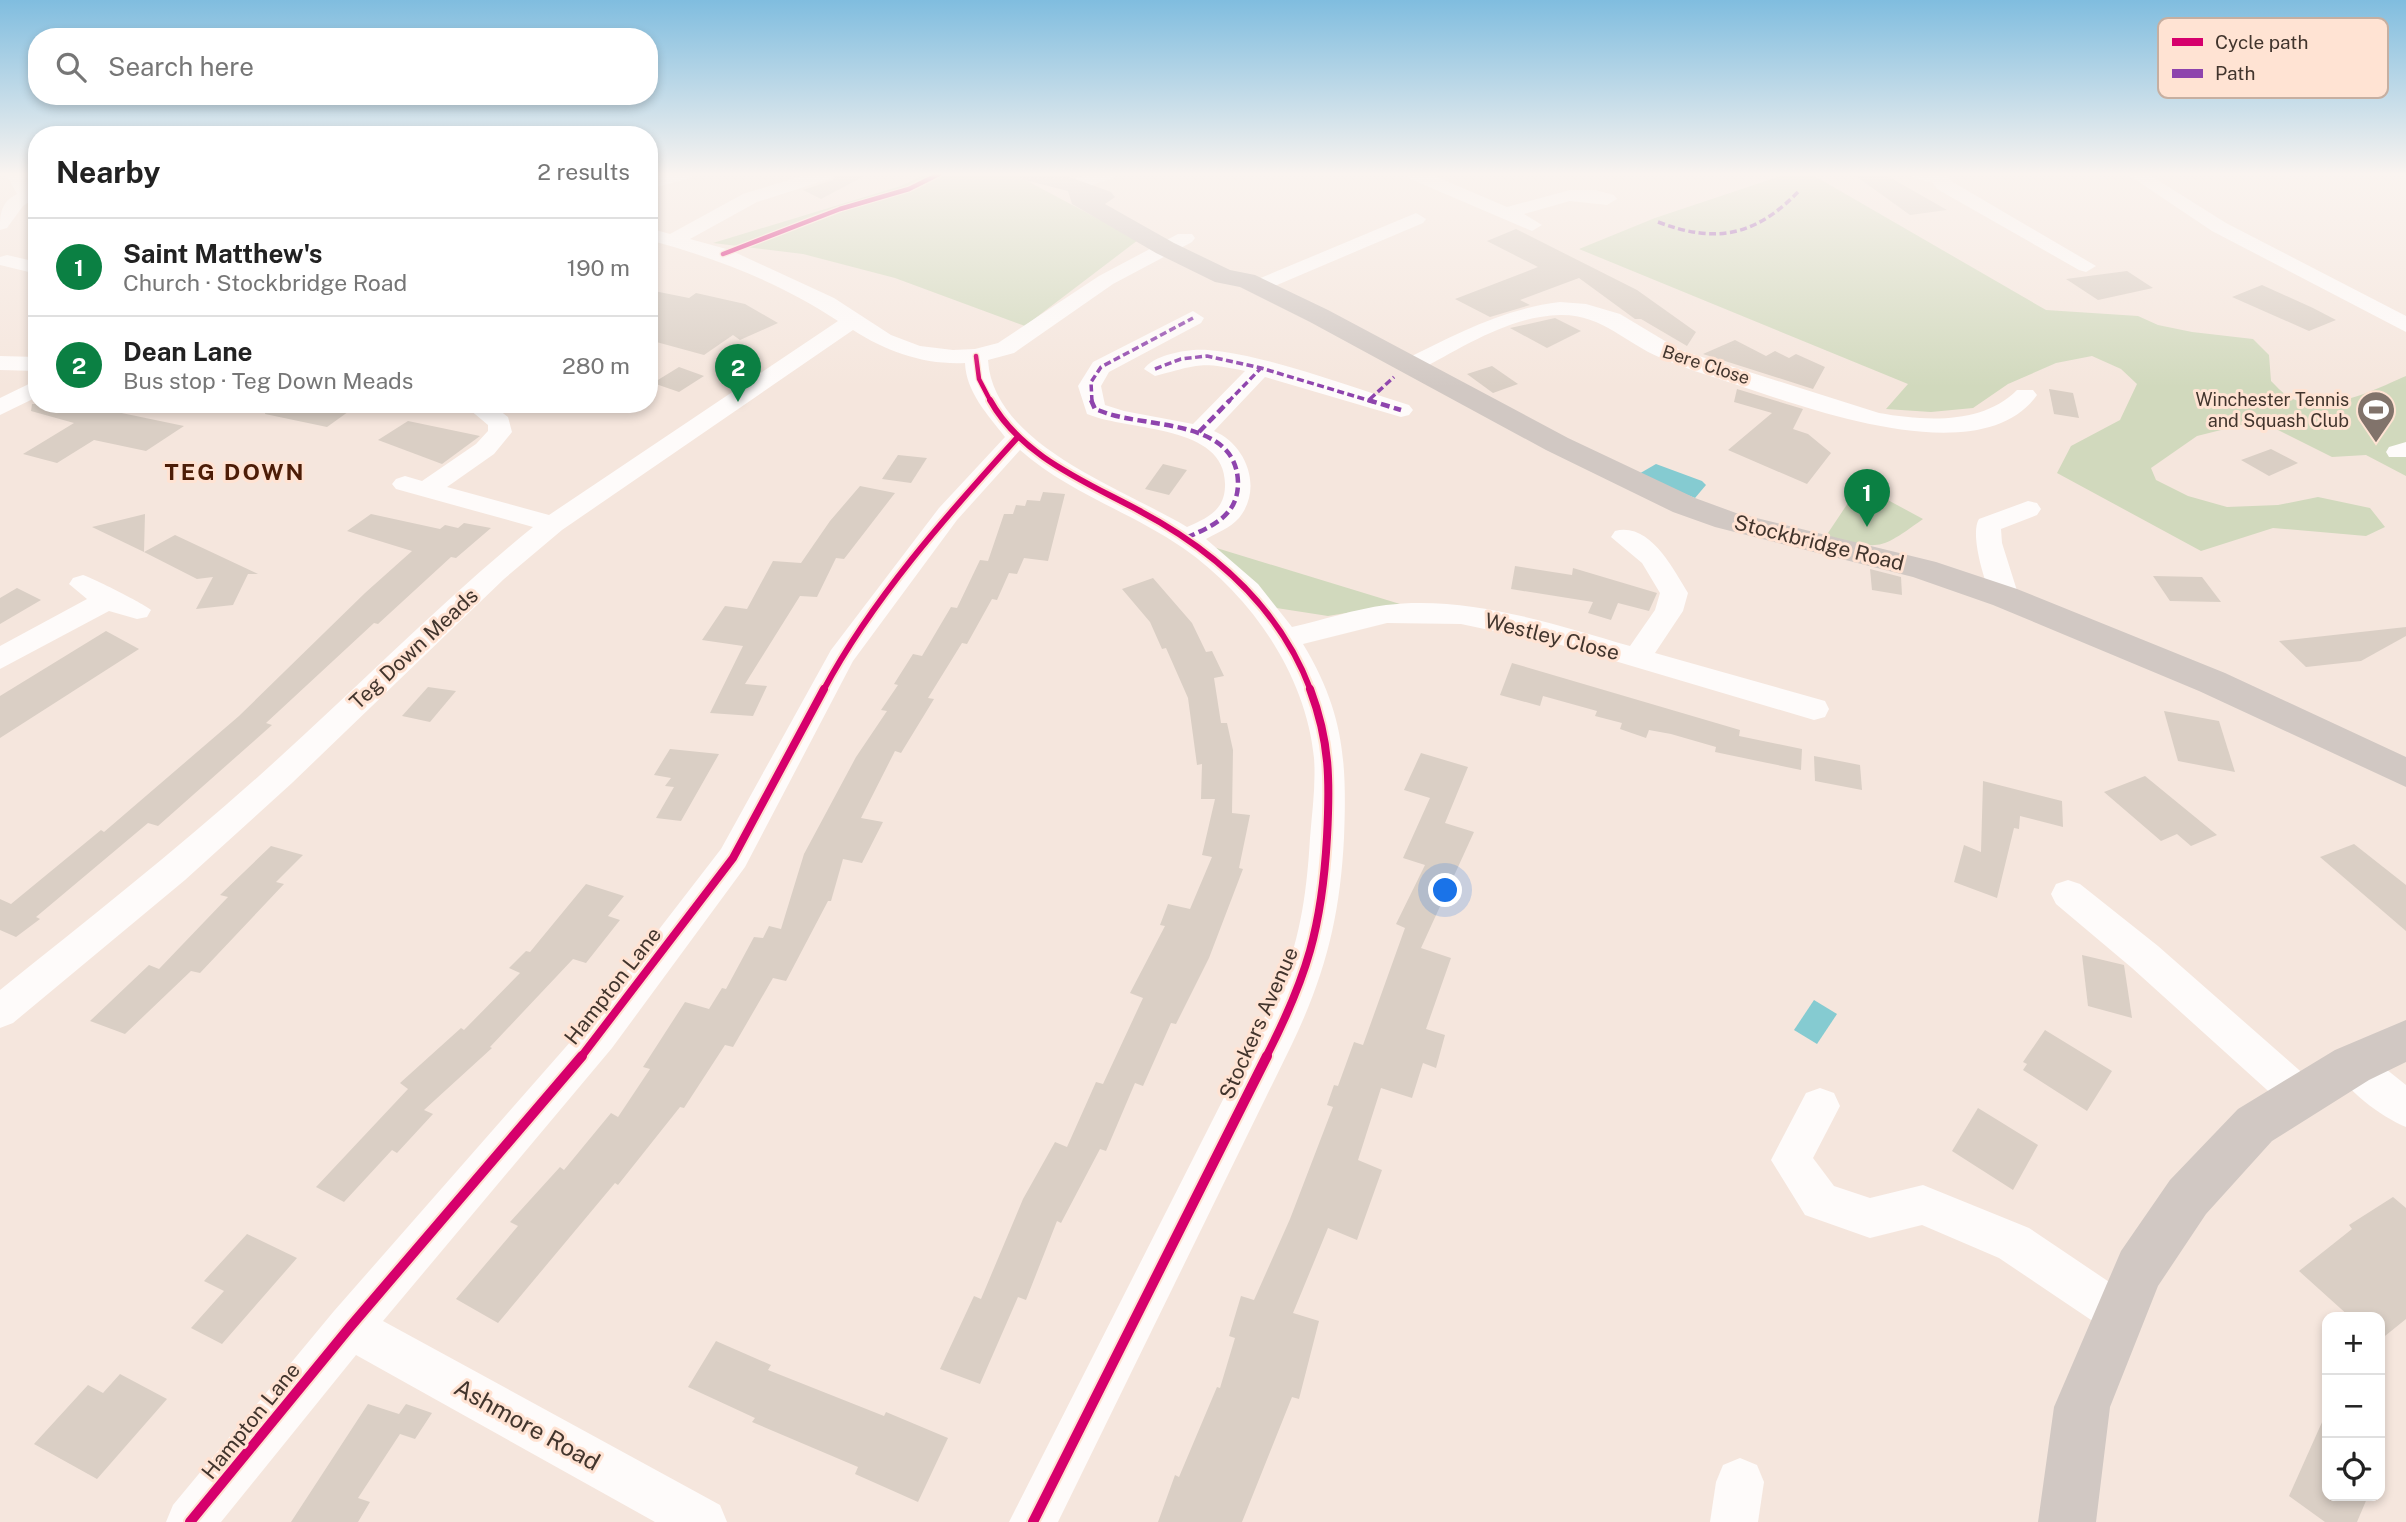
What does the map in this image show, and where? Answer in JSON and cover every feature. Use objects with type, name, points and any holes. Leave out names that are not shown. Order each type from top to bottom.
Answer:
[{"type":"main road","name":"Stockbridge Road","points":[[1178,245],[1224,277],[1252,283],[1402,371],[1684,505],[1726,520],[1924,569],[2005,597],[2212,682],[2406,773]]},
{"type":"main road","points":[[2067,1522],[2082,1407],[2118,1313],[2139,1269],[2188,1197],[2255,1125],[2352,1065],[2406,1040]]},
{"type":"street","points":[[694,245],[723,254],[826,303],[883,340],[916,352],[942,356],[975,356],[1006,348],[1027,337],[1106,280],[1171,245]]},
{"type":"street","points":[[1252,283],[1349,245]]},
{"type":"street","points":[[2049,245],[2086,266]]},
{"type":"street","points":[[2254,245],[2406,325]]},
{"type":"street","points":[[7,261],[28,266]]},
{"type":"street","name":"Bere Close","points":[[1370,399],[1402,371],[1518,314],[1543,310],[1570,310],[1611,318],[1653,347],[1672,355],[1851,412],[1904,424],[1986,419],[2011,410],[2025,395]]},
{"type":"street","points":[[1186,538],[1228,517],[1239,496],[1238,474],[1229,455],[1217,441],[1199,432],[1122,419],[1095,409],[1087,393],[1090,379],[1101,367],[1193,318]]},
{"type":"street","name":"Teg Down Meads","points":[[0,1012],[173,871],[281,775],[494,573],[553,524],[854,320]]},
{"type":"street","name":"Stockers Avenue","points":[[975,356],[978,380],[1017,438],[1079,482],[1166,524],[1229,571],[1286,638],[1300,663],[1328,748],[1326,882],[1312,952],[1279,1031],[1033,1522]]},
{"type":"street","points":[[1155,369],[1181,359],[1207,356],[1261,368],[1401,410]]},
{"type":"street","points":[[0,363],[28,364]]},
{"type":"street","points":[[1199,432],[1261,368]]},
{"type":"street","points":[[0,408],[28,392]]},
{"type":"street","points":[[487,413],[499,422],[500,432],[485,449],[416,487],[553,524]]},
{"type":"street","name":"Hampton Lane","points":[[190,1522],[350,1327],[599,1036],[733,858],[841,657],[948,514],[1017,438]]},
{"type":"street","points":[[2005,597],[1989,543],[1988,524],[2028,509]]},
{"type":"street","points":[[1624,537],[1653,557],[1674,593],[1669,611],[1637,658]]},
{"type":"street","points":[[82,584],[107,600],[137,610]]},
{"type":"street","points":[[0,659],[107,600]]},
{"type":"street","name":"Westley Close","points":[[1286,638],[1361,618],[1409,612],[1440,613],[1537,631],[1814,709]]},
{"type":"street","points":[[2068,894],[2145,957],[2301,1096]]},
{"type":"street","points":[[2352,1065],[2406,1109]]},
{"type":"street","points":[[1820,1106],[1791,1160],[1820,1201],[1870,1218],[1923,1205],[2014,1243],[2118,1313]]},
{"type":"street","name":"Ashmore Road","points":[[350,1327],[703,1522]]},
{"type":"green space","points":[[730,245],[1131,245],[1025,326],[895,278],[803,254]]},
{"type":"green space","points":[[1589,245],[1934,245],[2046,310],[2138,316],[2158,325],[2192,332],[2253,339],[2269,355],[2271,381],[2284,394],[2306,403],[2320,404],[2350,398],[2406,376],[2406,476],[2366,455],[2332,457],[2268,425],[2241,425],[2197,436],[2151,468],[2156,480],[2188,496],[2227,507],[2278,505],[2318,497],[2370,508],[2385,527],[2366,536],[2273,528],[2201,551],[2057,473],[2071,446],[2120,420],[2137,384],[2121,369],[2092,356],[2056,363],[2008,384],[1973,408],[1931,412],[1886,409],[1908,384],[1579,249]]},
{"type":"green space","points":[[1860,485],[1923,519],[1878,545],[1826,536]]},
{"type":"green space","points":[[1210,546],[1400,604],[1328,616],[1270,607]]},
{"type":"water","points":[[1656,464],[1702,481],[1706,485],[1695,498],[1637,475]]},
{"type":"water","points":[[1814,1000],[1837,1014],[1817,1044],[1794,1030]]},
{"type":"building","points":[[1495,245],[1548,245],[1637,290],[1696,332],[1687,346],[1641,319],[1635,319],[1579,278],[1520,300],[1530,305],[1490,317],[1455,299],[1538,267]]},
{"type":"building","points":[[2127,271],[2153,288],[2098,300],[2066,279]]},
{"type":"building","points":[[2262,285],[2336,320],[2309,331],[2232,297]]},
{"type":"building","points":[[658,292],[689,298],[696,293],[745,304],[778,323],[740,340],[733,335],[704,355],[658,342]]},
{"type":"building","points":[[1555,318],[1581,331],[1547,348],[1510,328]]},
{"type":"building","points":[[1735,340],[1766,356],[1775,351],[1789,358],[1796,354],[1825,367],[1813,389],[1703,354]]},
{"type":"building","points":[[1492,366],[1518,384],[1493,393],[1467,374]]},
{"type":"building","points":[[679,367],[704,376],[679,392],[658,385],[658,380]]},
{"type":"building","points":[[1737,389],[1803,409],[1793,429],[1808,434],[1831,453],[1807,484],[1728,450],[1772,413],[1734,402]]},
{"type":"building","points":[[2049,389],[2073,393],[2079,418],[2054,414]]},
{"type":"building","points":[[38,413],[122,413],[184,426],[146,451],[94,440],[57,463],[23,454],[74,423]]},
{"type":"building","points":[[265,413],[346,413],[327,427]]},
{"type":"building","points":[[408,421],[480,436],[442,464],[378,440]]},
{"type":"building","points":[[2271,449],[2298,463],[2269,476],[2241,460]]},
{"type":"building","points":[[898,455],[927,458],[911,483],[882,479]]},
{"type":"building","points":[[1163,464],[1187,470],[1169,495],[1145,489]]},
{"type":"building","points":[[860,486],[895,493],[844,559],[836,558],[817,597],[800,596],[745,684],[767,686],[753,716],[710,713],[743,646],[702,640],[725,606],[747,609],[773,561],[801,563],[830,521]]},
{"type":"building","points":[[1043,492],[1065,494],[1048,561],[1024,558],[1017,574],[1009,573],[997,600],[992,599],[967,644],[962,643],[928,698],[934,699],[901,753],[895,751],[861,818],[883,822],[862,863],[843,859],[831,901],[828,901],[786,981],[773,978],[733,1047],[725,1045],[684,1108],[680,1107],[618,1185],[615,1183],[498,1323],[456,1299],[518,1226],[510,1222],[560,1167],[564,1170],[611,1113],[618,1117],[650,1069],[643,1067],[685,1002],[709,1009],[722,988],[726,989],[754,937],[763,938],[769,926],[781,929],[804,854],[856,757],[887,711],[881,710],[898,685],[894,684],[913,654],[922,656],[951,607],[957,608],[980,560],[988,561],[1004,514],[1013,514],[1016,505],[1025,506],[1027,500],[1040,501]]},
{"type":"building","points":[[145,514],[144,552],[92,527]]},
{"type":"building","points":[[371,514],[440,529],[445,525],[458,528],[464,523],[491,528],[456,558],[451,557],[378,624],[374,623],[266,723],[272,725],[158,826],[148,823],[16,937],[0,930],[0,899],[11,904],[101,830],[104,832],[239,716],[412,551],[347,531]]},
{"type":"building","points":[[175,535],[258,574],[248,574],[233,605],[196,609],[213,577],[197,579],[144,552]]},
{"type":"building","points":[[1515,566],[1572,575],[1573,568],[1657,593],[1649,611],[1618,603],[1611,620],[1588,613],[1593,602],[1511,589]]},
{"type":"building","points":[[1870,569],[1901,577],[1902,595],[1872,590]]},
{"type":"building","points":[[2153,576],[2202,577],[2221,602],[2170,601]]},
{"type":"building","points":[[1153,578],[1192,623],[1206,652],[1212,651],[1224,676],[1214,678],[1221,723],[1227,723],[1233,750],[1232,813],[1250,815],[1239,868],[1243,869],[1209,958],[1176,1024],[1171,1023],[1143,1086],[1135,1083],[1106,1151],[1100,1149],[1061,1223],[1057,1221],[1026,1300],[1018,1297],[980,1384],[940,1369],[974,1296],[981,1299],[1023,1199],[1055,1142],[1067,1147],[1096,1082],[1103,1084],[1143,998],[1130,993],[1165,926],[1160,925],[1168,904],[1190,909],[1212,857],[1202,855],[1215,799],[1201,799],[1202,764],[1197,765],[1188,698],[1166,648],[1162,649],[1150,622],[1122,589]]},
{"type":"building","points":[[17,588],[41,600],[0,624],[0,598]]},
{"type":"building","points":[[2406,627],[2406,636],[2361,661],[2306,667],[2279,641]]},
{"type":"building","points":[[106,631],[139,649],[0,738],[0,696]]},
{"type":"building","points":[[1512,663],[1740,730],[1739,736],[1802,749],[1801,770],[1715,752],[1716,747],[1671,734],[1649,730],[1646,738],[1620,729],[1622,723],[1595,716],[1597,711],[1543,696],[1540,706],[1500,695]]},
{"type":"building","points":[[428,687],[456,691],[430,722],[402,716]]},
{"type":"building","points":[[2164,711],[2219,721],[2235,772],[2178,761]]},
{"type":"building","points":[[670,749],[719,754],[681,821],[656,818],[674,787],[665,786],[671,778],[654,775]]},
{"type":"building","points":[[1421,753],[1468,767],[1445,823],[1474,832],[1421,948],[1451,958],[1426,1029],[1445,1035],[1436,1068],[1423,1063],[1412,1098],[1381,1088],[1358,1160],[1382,1170],[1357,1240],[1328,1228],[1293,1313],[1319,1321],[1299,1399],[1292,1397],[1242,1522],[1158,1522],[1175,1475],[1179,1477],[1217,1387],[1220,1388],[1235,1338],[1229,1336],[1241,1296],[1254,1300],[1290,1219],[1333,1107],[1327,1105],[1334,1085],[1338,1086],[1354,1042],[1363,1045],[1405,928],[1396,924],[1425,865],[1403,858],[1430,798],[1404,790]]},
{"type":"building","points":[[1814,756],[1860,765],[1862,790],[1815,781]]},
{"type":"building","points":[[2145,776],[2217,835],[2191,846],[2177,834],[2161,841],[2104,792]]},
{"type":"building","points":[[1983,781],[2062,801],[2063,827],[2020,816],[2019,829],[2014,828],[1997,898],[1954,882],[1964,845],[1981,852]]},
{"type":"building","points":[[2354,844],[2406,885],[2406,931],[2320,857]]},
{"type":"building","points":[[271,846],[303,855],[276,882],[284,884],[200,973],[191,971],[125,1034],[90,1021],[149,965],[159,969],[228,897],[220,895]]},
{"type":"building","points":[[586,884],[624,896],[608,916],[620,920],[586,963],[573,959],[490,1047],[492,1048],[424,1110],[433,1114],[397,1153],[392,1150],[344,1202],[316,1187],[408,1089],[400,1083],[461,1028],[464,1030],[520,973],[509,968],[526,951],[530,952]]},
{"type":"building","points":[[2082,955],[2124,965],[2132,1018],[2088,1006]]},
{"type":"building","points":[[2045,1030],[2112,1071],[2087,1111],[2023,1070],[2027,1064],[2023,1062]]},
{"type":"building","points":[[1978,1108],[2038,1145],[2013,1190],[1952,1151]]},
{"type":"building","points":[[2393,1197],[2406,1208],[2406,1319],[2385,1336],[2385,1312],[2344,1312],[2299,1271],[2352,1229],[2349,1225]]},
{"type":"building","points":[[247,1234],[297,1258],[222,1344],[191,1328],[224,1291],[204,1281]]},
{"type":"building","points":[[716,1341],[771,1365],[768,1370],[884,1416],[886,1412],[948,1438],[918,1502],[855,1474],[858,1467],[752,1422],[755,1418],[688,1387]]},
{"type":"building","points":[[120,1374],[167,1399],[97,1479],[34,1444],[88,1385],[103,1393]]},
{"type":"building","points":[[368,1404],[399,1414],[406,1404],[432,1413],[415,1439],[400,1434],[358,1498],[370,1502],[358,1522],[291,1522]]},
{"type":"building","points":[[2322,1422],[2322,1501],[2366,1501],[2357,1522],[2325,1522],[2289,1496]]},
{"type":"marked path","points":[[1186,538],[1216,523],[1230,512],[1238,493],[1234,462],[1225,448],[1196,432],[1122,418],[1095,409],[1089,386],[1101,367],[1193,318]]},
{"type":"marked path","points":[[1155,369],[1181,359],[1207,356],[1261,368],[1401,410]]},
{"type":"marked path","points":[[1199,432],[1261,368]]},
{"type":"marked path","points":[[1370,399],[1394,377]]},
{"type":"cycle path","points":[[723,254],[746,245]]},
{"type":"cycle path","points":[[976,356],[979,379],[995,409],[1014,432],[1035,451],[1059,468],[1194,543],[1248,590],[1291,648],[1307,679],[1328,748],[1330,770],[1323,896],[1308,963],[1279,1032],[1033,1522]]},
{"type":"cycle path","points":[[190,1522],[350,1327],[599,1036],[733,858],[841,657],[948,514],[1017,438]]},
{"type":"place","name":"Dean Lane","points":[[738,402]]},
{"type":"place","name":"Winchester Tennis and Squash Club","points":[[2376,444]]},
{"type":"place","name":"Saint Matthew's","points":[[1867,527]]},
{"type":"district","name":"TEG DOWN","points":[[235,472]]}]
